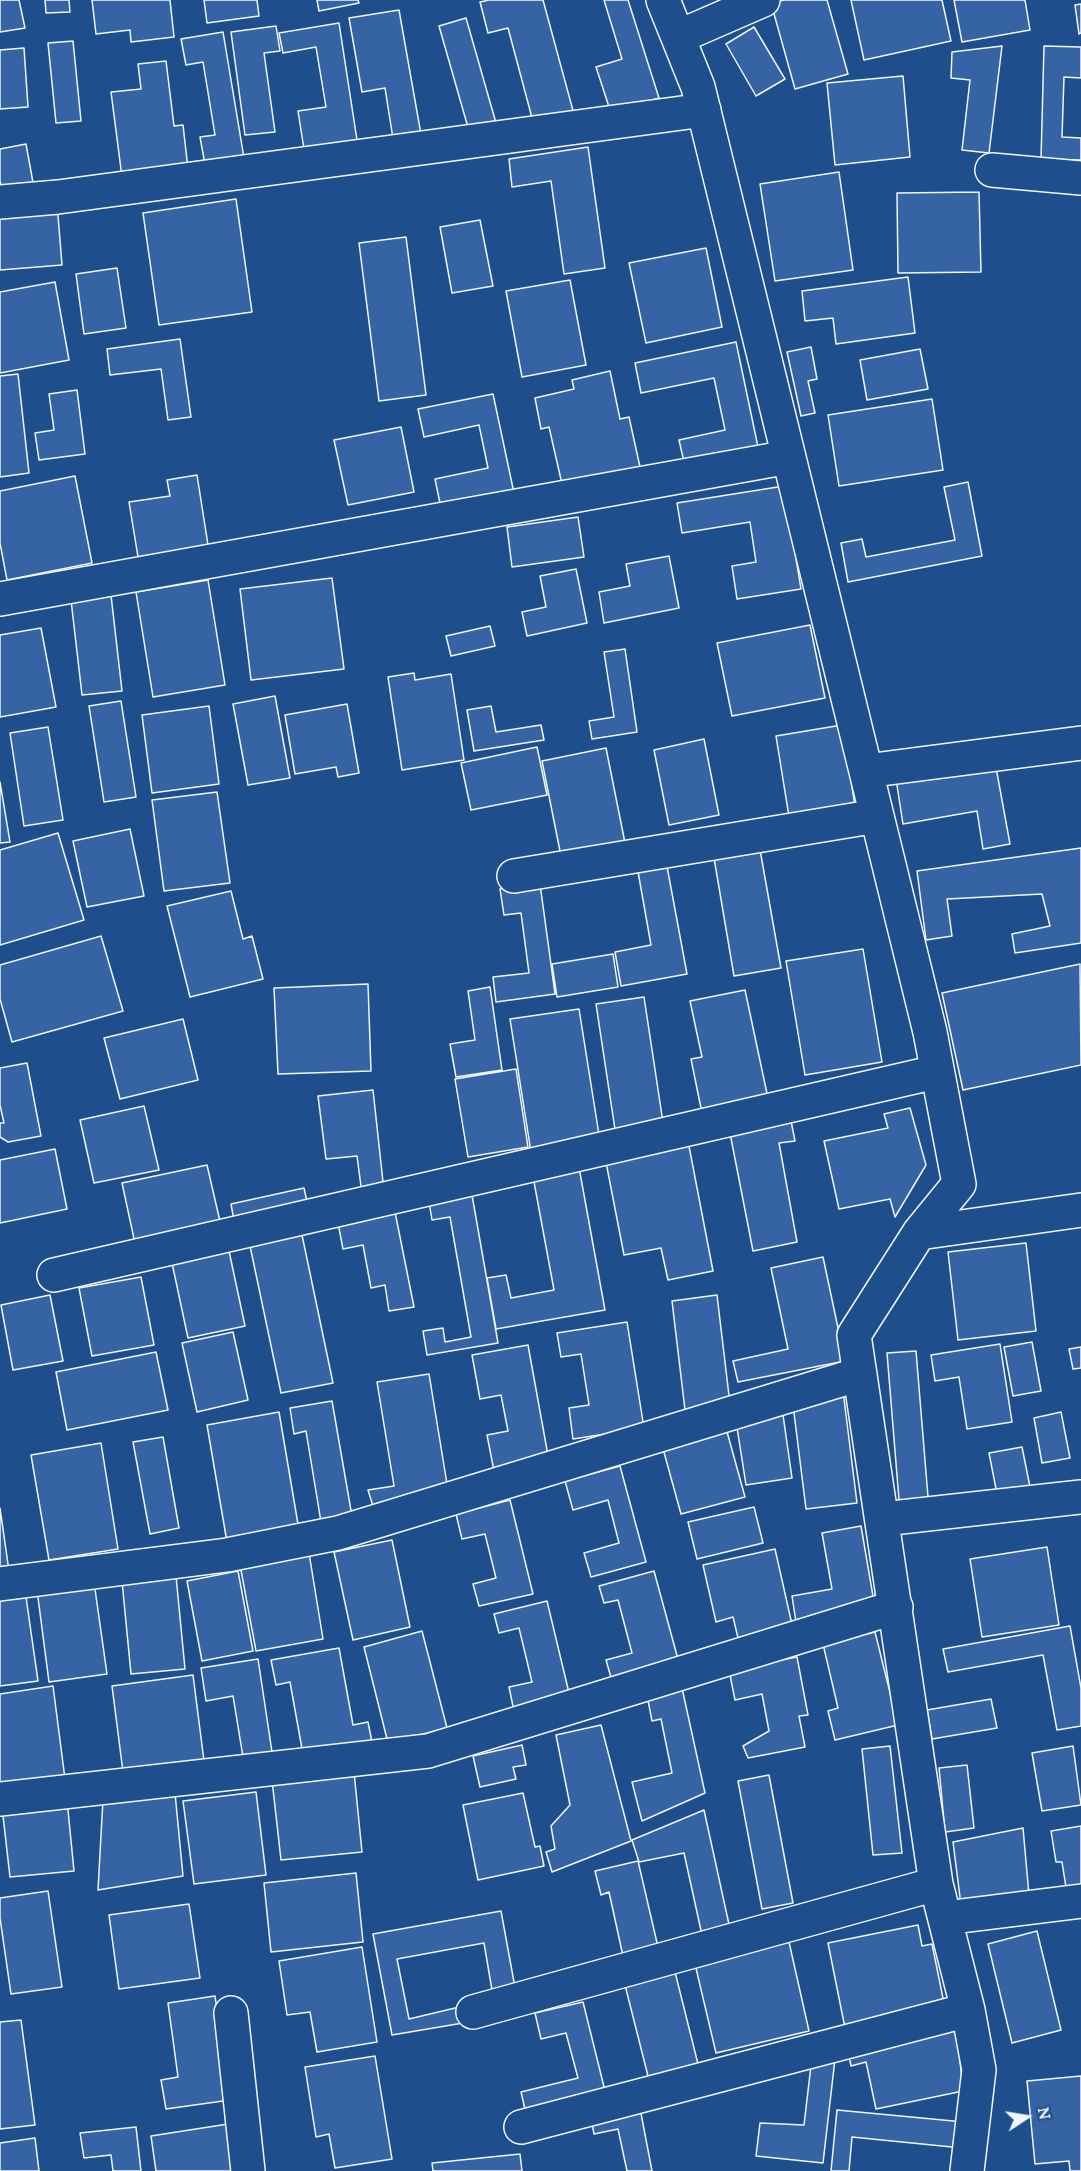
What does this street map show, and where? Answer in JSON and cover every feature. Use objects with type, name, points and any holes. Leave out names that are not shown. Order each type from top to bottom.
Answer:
[{"type":"street","points":[[663,0],[698,87],[704,110],[930,1032],[959,1184],[919,1233],[854,1335],[936,1884],[968,2010],[979,2070],[967,2171]]},
{"type":"street","points":[[678,37],[763,0]]},
{"type":"street","points":[[0,202],[69,196],[704,110]]},
{"type":"street","points":[[992,170],[1081,177]]},
{"type":"street","points":[[0,598],[789,458]]},
{"type":"street","points":[[866,771],[1081,742]]},
{"type":"street","points":[[514,876],[876,816]]},
{"type":"street","points":[[54,1275],[936,1072]]},
{"type":"street","points":[[919,1233],[1081,1210]]},
{"type":"street","points":[[0,1584],[226,1555],[338,1533],[860,1374]]},
{"type":"street","points":[[883,1519],[1081,1497]]},
{"type":"street","points":[[0,1799],[428,1751],[896,1607]]},
{"type":"street","points":[[473,2012],[936,1884]]},
{"type":"street","points":[[945,1918],[1081,1901]]},
{"type":"street","points":[[521,2127],[968,2010]]},
{"type":"street","points":[[231,2013],[248,2171]]},
{"type":"building","points":[[0,0],[19,0],[25,28],[0,32]]},
{"type":"building","points":[[45,0],[69,0],[70,12],[46,13]]},
{"type":"building","points":[[92,0],[170,0],[174,37],[131,42],[130,30],[96,34]]},
{"type":"building","points":[[204,0],[257,0],[259,16],[207,23]]},
{"type":"building","points":[[317,0],[358,0],[359,3],[319,11]]},
{"type":"building","points":[[543,0],[575,118],[535,129],[508,28],[488,33],[480,2]]},
{"type":"building","points":[[604,0],[628,0],[659,98],[611,113],[596,67],[622,59]]},
{"type":"building","points":[[784,0],[827,0],[848,74],[795,89],[771,3]]},
{"type":"building","points":[[851,0],[942,0],[951,41],[864,60]]},
{"type":"building","points":[[954,0],[1025,0],[1030,30],[962,42]]},
{"type":"building","points":[[1081,4],[1081,33],[1079,34],[1075,5]]},
{"type":"building","points":[[399,10],[422,140],[394,145],[385,88],[362,92],[349,18]]},
{"type":"building","points":[[466,18],[498,130],[471,138],[439,26]]},
{"type":"building","points":[[339,23],[359,153],[306,162],[298,111],[326,107],[316,47],[283,53],[279,33]]},
{"type":"building","points":[[276,26],[280,51],[264,53],[275,132],[245,135],[231,32]]},
{"type":"building","points":[[754,27],[785,79],[756,96],[726,44]]},
{"type":"building","points":[[223,32],[245,164],[206,170],[200,137],[215,135],[203,62],[186,65],[181,39]]},
{"type":"building","points":[[73,41],[81,121],[56,123],[48,43]]},
{"type":"building","points":[[1002,46],[989,153],[962,150],[970,80],[951,78],[952,52]]},
{"type":"building","points":[[1044,46],[1081,47],[1081,78],[1064,77],[1062,137],[1081,138],[1081,160],[1041,159]]},
{"type":"building","points":[[24,48],[28,107],[0,109],[0,50]]},
{"type":"building","points":[[166,61],[174,126],[183,125],[188,169],[122,177],[111,92],[141,89],[138,64]]},
{"type":"building","points":[[903,76],[910,157],[835,165],[827,83]]},
{"type":"building","points":[[26,144],[34,188],[3,194],[0,181],[0,149]]},
{"type":"building","points":[[588,147],[605,268],[564,274],[551,181],[512,187],[509,159]]},
{"type":"building","points":[[839,172],[853,270],[775,281],[760,184]]},
{"type":"building","points":[[979,192],[981,272],[898,273],[897,193]]},
{"type":"building","points":[[236,199],[252,312],[159,325],[143,213]]},
{"type":"building","points":[[57,203],[62,265],[0,270],[0,207]]},
{"type":"building","points":[[480,220],[493,286],[452,293],[440,227]]},
{"type":"building","points":[[406,237],[426,395],[379,401],[359,243]]},
{"type":"building","points":[[706,248],[722,327],[646,343],[629,263]]},
{"type":"building","points":[[117,268],[126,328],[84,334],[76,274]]},
{"type":"building","points":[[908,277],[915,333],[836,344],[833,318],[805,321],[802,291]]},
{"type":"building","points":[[570,280],[586,365],[522,377],[506,291]]},
{"type":"building","points":[[55,282],[69,360],[0,373],[0,292]]},
{"type":"building","points":[[180,339],[191,417],[168,420],[161,369],[110,375],[107,349]]},
{"type":"building","points":[[736,342],[758,447],[684,462],[679,440],[725,430],[714,378],[641,393],[635,363]]},
{"type":"building","points":[[811,347],[817,379],[808,381],[815,413],[801,416],[787,352]]},
{"type":"building","points":[[920,349],[928,389],[867,400],[860,360]]},
{"type":"building","points":[[610,371],[620,419],[629,417],[640,467],[562,484],[549,427],[541,429],[535,398],[574,389],[572,380]]},
{"type":"building","points":[[18,374],[29,473],[0,477],[0,376]]},
{"type":"building","points":[[77,390],[85,454],[39,460],[35,433],[54,430],[49,394]]},
{"type":"building","points":[[493,394],[514,493],[441,508],[435,479],[488,468],[479,425],[424,437],[418,409]]},
{"type":"building","points":[[932,399],[943,470],[839,486],[828,415]]},
{"type":"building","points":[[401,427],[414,492],[348,505],[334,440]]},
{"type":"building","points":[[197,475],[208,545],[138,557],[129,502],[170,496],[167,480]]},
{"type":"building","points":[[75,476],[92,563],[7,580],[0,543],[0,491]]},
{"type":"building","points":[[968,482],[982,556],[848,582],[841,543],[862,539],[866,557],[955,540],[944,487]]},
{"type":"building","points":[[784,486],[801,589],[737,599],[732,566],[756,562],[750,522],[682,533],[677,503]]},
{"type":"building","points":[[578,517],[584,557],[512,567],[507,527]]},
{"type":"building","points":[[669,556],[679,608],[604,623],[599,592],[630,586],[626,564]]},
{"type":"building","points":[[576,569],[587,623],[527,636],[522,612],[546,607],[540,576]]},
{"type":"building","points":[[332,578],[344,669],[251,680],[240,589]]},
{"type":"building","points":[[208,580],[225,685],[153,697],[136,592]]},
{"type":"building","points":[[111,595],[122,691],[82,695],[71,600]]},
{"type":"building","points":[[810,625],[825,698],[732,716],[717,643]]},
{"type":"building","points":[[490,626],[495,646],[451,656],[446,636]]},
{"type":"building","points":[[41,628],[56,707],[0,717],[0,635]]},
{"type":"building","points":[[625,649],[637,732],[592,739],[589,721],[614,717],[604,652]]},
{"type":"building","points":[[414,673],[415,680],[451,674],[464,760],[402,770],[388,677]]},
{"type":"building","points":[[275,696],[290,778],[248,785],[233,704]]},
{"type":"building","points":[[121,701],[136,797],[104,802],[89,706]]},
{"type":"building","points":[[347,704],[359,773],[338,777],[336,767],[295,774],[285,715]]},
{"type":"building","points":[[209,706],[219,784],[152,793],[142,715]]},
{"type":"building","points":[[491,706],[496,732],[541,725],[544,740],[474,751],[467,710]]},
{"type":"building","points":[[842,725],[856,812],[790,823],[776,736]]},
{"type":"building","points":[[48,727],[63,820],[24,826],[10,733]]},
{"type":"building","points":[[704,739],[719,815],[669,825],[654,750]]},
{"type":"building","points":[[537,747],[547,795],[471,810],[461,763]]},
{"type":"building","points":[[606,748],[626,848],[562,861],[542,761]]},
{"type":"building","points":[[995,762],[1010,844],[983,849],[977,811],[903,824],[896,779]]},
{"type":"building","points":[[0,782],[10,842],[0,843]]},
{"type":"building","points":[[217,792],[230,883],[164,891],[152,800]]},
{"type":"building","points":[[130,829],[144,896],[87,907],[73,841]]},
{"type":"building","points":[[58,833],[84,920],[0,945],[0,850]]},
{"type":"building","points":[[759,844],[781,968],[734,976],[713,852]]},
{"type":"building","points":[[1081,848],[1081,943],[1015,953],[1012,934],[1050,926],[1042,894],[947,899],[952,936],[926,940],[917,871]]},
{"type":"building","points":[[666,861],[687,974],[621,986],[615,952],[651,945],[637,866]]},
{"type":"building","points":[[540,884],[555,994],[496,1002],[493,977],[529,973],[521,913],[504,915],[500,889]]},
{"type":"building","points":[[231,891],[243,939],[252,936],[263,979],[190,997],[167,906]]},
{"type":"building","points":[[101,936],[123,1011],[12,1042],[0,999],[0,965]]},
{"type":"building","points":[[863,949],[882,1062],[805,1075],[786,961]]},
{"type":"building","points":[[613,954],[618,987],[557,997],[552,964]]},
{"type":"building","points":[[1080,964],[1081,1065],[963,1090],[942,993]]},
{"type":"building","points":[[368,984],[371,1071],[278,1074],[274,988]]},
{"type":"building","points":[[490,987],[502,1070],[456,1077],[450,1044],[475,1040],[468,991]]},
{"type":"building","points":[[745,990],[769,1103],[703,1118],[691,1059],[702,1057],[690,1001]]},
{"type":"building","points":[[644,997],[664,1129],[616,1136],[596,1004]]},
{"type":"building","points":[[579,1009],[600,1141],[531,1152],[510,1019]]},
{"type":"building","points":[[183,1019],[198,1080],[120,1099],[104,1038]]},
{"type":"building","points":[[27,1063],[41,1136],[8,1142],[0,1137],[0,1123],[4,1123],[0,1105],[0,1068]]},
{"type":"building","points":[[516,1069],[528,1147],[468,1157],[455,1079]]},
{"type":"building","points":[[373,1090],[384,1191],[362,1194],[357,1156],[326,1159],[318,1096]]},
{"type":"building","points":[[144,1106],[159,1170],[94,1183],[80,1120]]},
{"type":"building","points":[[910,1108],[926,1165],[895,1217],[890,1199],[839,1209],[824,1141],[888,1128],[884,1114]]},
{"type":"building","points":[[790,1116],[795,1141],[779,1143],[797,1242],[753,1251],[729,1128]]},
{"type":"building","points":[[688,1141],[713,1271],[668,1280],[661,1248],[624,1255],[605,1157]]},
{"type":"building","points":[[55,1149],[67,1209],[0,1223],[0,1160]]},
{"type":"building","points":[[578,1162],[605,1310],[496,1329],[487,1278],[506,1275],[511,1298],[554,1290],[532,1171]]},
{"type":"building","points":[[207,1165],[222,1230],[136,1248],[122,1183]]},
{"type":"building","points":[[304,1188],[309,1211],[235,1226],[231,1204]]},
{"type":"building","points":[[472,1195],[498,1343],[427,1355],[423,1331],[443,1328],[445,1342],[471,1337],[450,1217],[432,1220],[429,1202]]},
{"type":"building","points":[[395,1212],[414,1307],[389,1311],[385,1285],[371,1288],[363,1245],[343,1249],[338,1223]]},
{"type":"building","points":[[302,1235],[333,1383],[281,1393],[250,1246]]},
{"type":"building","points":[[1026,1243],[1036,1331],[958,1340],[948,1252]]},
{"type":"building","points":[[229,1251],[245,1326],[188,1338],[172,1263]]},
{"type":"building","points":[[823,1257],[845,1361],[738,1382],[733,1361],[788,1349],[771,1268]]},
{"type":"building","points":[[141,1277],[154,1345],[92,1356],[79,1288]]},
{"type":"building","points":[[50,1295],[63,1361],[13,1370],[1,1305]]},
{"type":"building","points":[[717,1295],[730,1404],[685,1410],[672,1301]]},
{"type":"building","points":[[627,1322],[644,1428],[573,1439],[569,1408],[589,1405],[581,1354],[561,1357],[557,1333]]},
{"type":"building","points":[[233,1332],[248,1400],[197,1412],[182,1343]]},
{"type":"building","points":[[1032,1342],[1041,1391],[1013,1396],[1004,1347]]},
{"type":"building","points":[[1000,1344],[1012,1422],[967,1429],[959,1377],[935,1381],[931,1355]]},
{"type":"building","points":[[528,1345],[549,1461],[494,1471],[487,1435],[508,1431],[501,1395],[480,1399],[472,1355]]},
{"type":"building","points":[[1081,1347],[1081,1368],[1073,1369],[1069,1349]]},
{"type":"building","points":[[916,1351],[929,1509],[900,1512],[887,1353]]},
{"type":"building","points":[[156,1352],[168,1410],[67,1430],[56,1372]]},
{"type":"building","points":[[429,1374],[449,1496],[377,1519],[368,1490],[394,1486],[377,1382]]},
{"type":"building","points":[[843,1391],[857,1503],[806,1509],[792,1397]]},
{"type":"building","points":[[332,1401],[353,1522],[322,1528],[306,1431],[294,1434],[290,1408]]},
{"type":"building","points":[[279,1412],[300,1536],[228,1548],[207,1425]]},
{"type":"building","points":[[1061,1412],[1070,1458],[1042,1463],[1034,1418]]},
{"type":"building","points":[[783,1415],[792,1478],[746,1485],[736,1421]]},
{"type":"building","points":[[726,1428],[745,1497],[681,1514],[662,1445]]},
{"type":"building","points":[[163,1437],[179,1528],[150,1534],[133,1442]]},
{"type":"building","points":[[101,1443],[118,1549],[49,1560],[31,1455]]},
{"type":"building","points":[[1022,1447],[1031,1492],[998,1499],[989,1453]]},
{"type":"building","points":[[620,1466],[646,1562],[591,1577],[584,1553],[619,1543],[608,1500],[573,1510],[565,1481]]},
{"type":"building","points":[[510,1500],[533,1594],[479,1606],[473,1584],[496,1578],[485,1534],[462,1539],[456,1514]]},
{"type":"building","points":[[754,1507],[763,1543],[697,1559],[688,1522]]},
{"type":"building","points":[[0,1508],[10,1578],[0,1580]]},
{"type":"building","points":[[861,1526],[875,1608],[796,1622],[792,1596],[832,1589],[822,1533]]},
{"type":"building","points":[[392,1540],[410,1627],[353,1640],[334,1552]]},
{"type":"building","points":[[1047,1547],[1059,1625],[982,1637],[970,1559]]},
{"type":"building","points":[[775,1549],[793,1629],[739,1642],[733,1617],[716,1622],[703,1565]]},
{"type":"building","points":[[309,1553],[323,1639],[256,1651],[240,1565]]},
{"type":"building","points":[[238,1571],[253,1651],[202,1661],[187,1581]]},
{"type":"building","points":[[654,1571],[679,1663],[612,1681],[606,1660],[632,1653],[618,1600],[604,1603],[599,1586]]},
{"type":"building","points":[[176,1576],[185,1669],[131,1674],[122,1581]]},
{"type":"building","points":[[94,1582],[107,1674],[49,1682],[37,1590]]},
{"type":"building","points":[[25,1590],[38,1681],[0,1686],[0,1593]]},
{"type":"building","points":[[547,1601],[570,1697],[514,1711],[509,1687],[532,1682],[519,1628],[499,1633],[494,1614]]},
{"type":"building","points":[[1070,1626],[1081,1688],[1081,1726],[1057,1730],[1043,1655],[948,1672],[943,1649]]},
{"type":"building","points":[[422,1631],[447,1728],[388,1743],[364,1647]]},
{"type":"building","points":[[875,1632],[898,1725],[835,1740],[828,1711],[838,1708],[823,1644]]},
{"type":"building","points":[[339,1648],[353,1725],[368,1722],[373,1747],[304,1760],[290,1682],[276,1685],[271,1660]]},
{"type":"building","points":[[797,1657],[808,1715],[799,1716],[805,1747],[748,1758],[743,1746],[769,1731],[762,1694],[735,1700],[729,1670]]},
{"type":"building","points":[[258,1659],[272,1752],[243,1757],[233,1696],[206,1701],[201,1668]]},
{"type":"building","points":[[193,1675],[204,1761],[123,1772],[112,1686]]},
{"type":"building","points":[[53,1686],[65,1779],[0,1788],[0,1694]]},
{"type":"building","points":[[682,1688],[705,1793],[642,1821],[632,1782],[672,1773],[661,1719],[652,1721],[647,1695]]},
{"type":"building","points":[[991,1699],[997,1728],[932,1739],[927,1710]]},
{"type":"building","points":[[601,1725],[631,1841],[552,1872],[546,1852],[555,1849],[551,1826],[570,1805],[556,1735]]},
{"type":"building","points":[[522,1745],[526,1765],[513,1767],[516,1779],[480,1787],[473,1756]]},
{"type":"building","points":[[890,1746],[902,1853],[873,1855],[862,1749]]},
{"type":"building","points":[[1073,1746],[1081,1805],[1042,1811],[1032,1753]]},
{"type":"building","points":[[967,1765],[974,1828],[945,1832],[939,1768]]},
{"type":"building","points":[[354,1772],[362,1852],[281,1860],[272,1780]]},
{"type":"building","points":[[769,1775],[793,1903],[762,1909],[738,1781]]},
{"type":"building","points":[[256,1792],[266,1875],[194,1884],[183,1801]]},
{"type":"building","points":[[175,1793],[183,1876],[98,1890],[103,1799]]},
{"type":"building","points":[[523,1793],[535,1847],[540,1846],[544,1866],[478,1880],[463,1805]]},
{"type":"building","points":[[67,1800],[74,1871],[10,1877],[2,1807]]},
{"type":"building","points":[[704,1810],[730,1929],[702,1935],[684,1853],[639,1862],[632,1840]]},
{"type":"building","points":[[1081,1826],[1081,1898],[1068,1900],[1062,1862],[1056,1862],[1051,1831]]},
{"type":"building","points":[[1023,1828],[1030,1906],[962,1913],[953,1842]]},
{"type":"building","points":[[638,1861],[658,1947],[623,1956],[609,1892],[601,1895],[595,1871]]},
{"type":"building","points":[[356,1873],[363,1942],[271,1952],[264,1883]]},
{"type":"building","points":[[48,1891],[62,1987],[11,1994],[0,1918],[0,1898]]},
{"type":"building","points":[[189,1904],[200,1978],[119,1989],[109,1915]]},
{"type":"building","points":[[501,1911],[516,1993],[493,1996],[484,1943],[397,1959],[409,2019],[472,2004],[475,2021],[392,2035],[373,1934]]},
{"type":"building","points":[[918,1925],[922,1946],[932,1944],[946,2013],[846,2033],[828,1943]]},
{"type":"building","points":[[1037,1931],[1061,2030],[1012,2043],[988,1944]]},
{"type":"building","points":[[789,1942],[809,2031],[716,2053],[695,1964]]},
{"type":"building","points":[[362,1947],[377,2042],[317,2052],[310,2012],[287,2015],[279,1961]]},
{"type":"building","points":[[674,1968],[700,2072],[650,2084],[624,1981]]},
{"type":"building","points":[[215,1996],[230,2100],[166,2109],[161,2080],[178,2077],[168,2003]]},
{"type":"building","points":[[583,2002],[607,2099],[527,2118],[521,2092],[578,2078],[566,2033],[541,2039],[535,2013]]},
{"type":"building","points":[[21,2020],[35,2125],[0,2129],[0,2022]]},
{"type":"building","points":[[957,2030],[963,2091],[876,2109],[866,2062],[851,2066],[848,2052]]},
{"type":"building","points":[[375,2056],[392,2159],[335,2168],[329,2134],[316,2137],[305,2067]]},
{"type":"building","points":[[812,2057],[835,2059],[823,2163],[756,2156],[760,2123],[804,2125]]},
{"type":"building","points":[[1081,2076],[1081,2171],[1070,2171],[1069,2161],[1035,2164],[1027,2081]]},
{"type":"building","points":[[639,2103],[652,2171],[627,2171],[618,2129],[594,2134],[590,2113]]},
{"type":"building","points":[[837,2110],[964,2122],[962,2148],[852,2137],[849,2171],[831,2171]]},
{"type":"building","points":[[228,2124],[235,2171],[156,2171],[151,2136]]},
{"type":"building","points":[[136,2127],[141,2171],[113,2171],[111,2155],[84,2158],[80,2133]]},
{"type":"building","points":[[35,2138],[39,2171],[0,2171],[0,2143]]},
{"type":"building","points":[[520,2154],[522,2171],[433,2171],[432,2163]]}]
